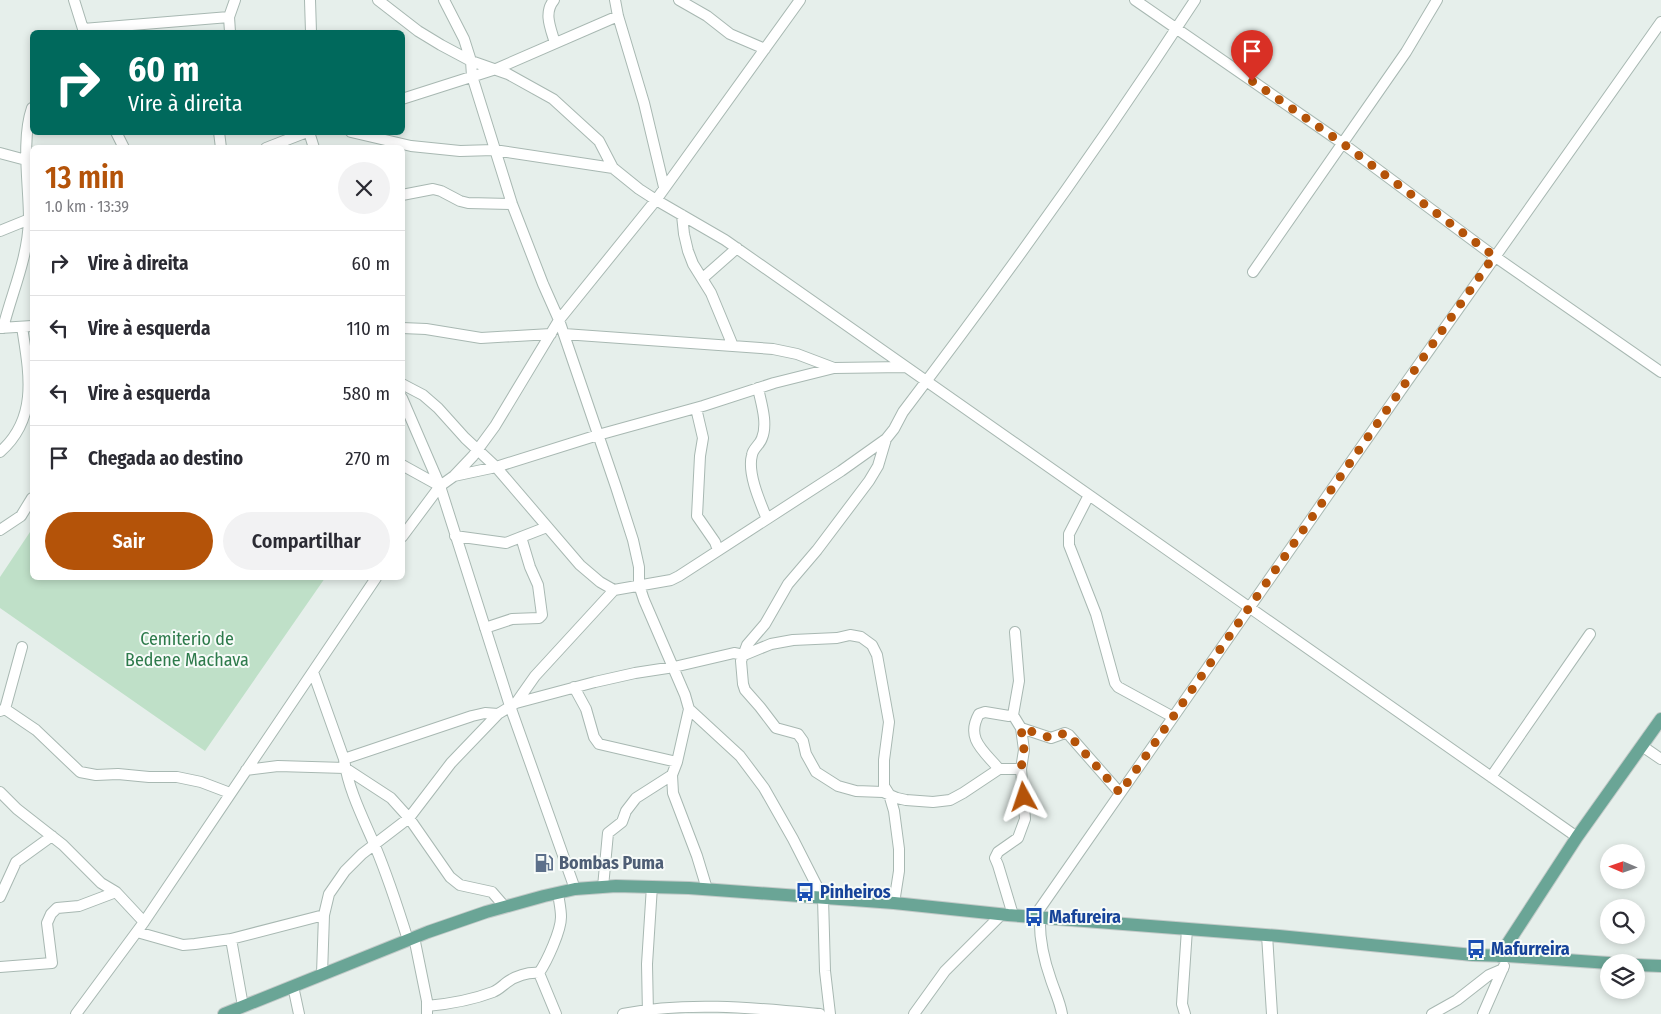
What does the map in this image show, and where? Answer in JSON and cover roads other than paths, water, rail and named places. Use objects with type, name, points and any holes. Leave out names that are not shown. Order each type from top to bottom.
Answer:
[{"type":"main road","points":[[1503,956],[1504,949],[1577,837],[1661,719]]},
{"type":"main road","points":[[224,1014],[411,939],[506,907],[575,889],[603,887],[652,886],[707,889],[894,903],[1007,915],[1267,935],[1473,956],[1503,956],[1600,962]]},
{"type":"main road","points":[[1645,965],[1661,966]]},
{"type":"street","points":[[74,0],[83,30]]},
{"type":"street","points":[[230,30],[229,18],[236,0]]},
{"type":"street","points":[[310,0],[311,30]]},
{"type":"street","points":[[378,0],[418,31],[470,61],[496,69],[553,99],[600,141],[613,168],[639,189],[737,248],[1577,837]]},
{"type":"street","points":[[444,0],[464,39],[472,76],[512,204],[564,334],[633,540],[639,567],[640,585],[658,635],[674,667],[689,709],[740,756],[764,788],[823,898],[825,971],[830,1014]]},
{"type":"street","points":[[554,0],[550,4],[548,16],[555,44]]},
{"type":"street","points":[[615,0],[644,103],[664,187]]},
{"type":"street","points":[[679,0],[707,16],[730,34],[765,49]]},
{"type":"street","points":[[405,533],[440,486],[454,476],[477,451],[495,426],[559,320],[656,200],[800,0]]},
{"type":"street","points":[[1135,0],[1342,143],[1494,256],[1661,372]]},
{"type":"street","points":[[513,705],[535,676],[614,590],[671,580],[841,471],[886,439],[903,412],[1060,200],[1177,30],[1195,0]]},
{"type":"street","points":[[1253,272],[1406,52],[1437,0]]},
{"type":"street","points":[[405,98],[496,69],[618,16]]},
{"type":"street","points":[[94,30],[229,18]]},
{"type":"street","points":[[1062,1014],[1061,1005],[1051,981],[1037,917],[1249,606],[1494,256],[1661,22]]},
{"type":"street","points":[[30,114],[26,160],[30,218],[25,253],[1,328],[27,327],[30,376]]},
{"type":"street","points":[[274,145],[300,135]]},
{"type":"street","points":[[364,135],[411,146],[460,151],[494,150],[613,168]]},
{"type":"street","points":[[0,153],[26,160]]},
{"type":"street","points":[[405,194],[433,189],[441,190],[460,201],[512,204]]},
{"type":"street","points":[[682,215],[688,251],[711,294],[732,346]]},
{"type":"street","points":[[1,228],[30,218]]},
{"type":"street","points":[[703,278],[737,248]]},
{"type":"street","points":[[405,328],[426,329],[481,338],[551,334]]},
{"type":"street","points":[[564,334],[773,349],[797,354],[834,368]]},
{"type":"street","points":[[454,476],[496,467],[758,388],[834,368],[905,367]]},
{"type":"street","points":[[405,386],[423,395],[438,408],[450,424],[496,467],[580,565],[600,582],[614,590]]},
{"type":"street","points":[[758,388],[764,420],[763,435],[752,456],[752,467],[756,488],[767,519]]},
{"type":"street","points":[[0,452],[18,432],[30,393]]},
{"type":"street","points":[[405,405],[440,486],[455,536],[466,563],[485,628],[575,889]]},
{"type":"street","points":[[696,408],[703,438],[700,456],[697,516],[715,542],[718,550]]},
{"type":"street","points":[[886,439],[878,466],[869,481],[817,550],[788,584],[765,624],[747,645],[741,661],[745,690],[760,706],[776,728],[798,734],[803,741],[806,754],[816,772],[838,786],[856,791],[883,792],[906,800],[932,802],[950,800],[999,768],[1021,769]]},
{"type":"street","points":[[405,468],[440,486]]},
{"type":"street","points":[[1089,495],[1069,534],[1069,545],[1096,614],[1115,683],[1118,687],[1173,717]]},
{"type":"street","points":[[0,530],[21,516],[30,501]]},
{"type":"street","points":[[455,536],[506,543],[547,526]]},
{"type":"street","points":[[485,628],[512,619],[538,618],[542,615],[538,585],[530,567],[521,537]]},
{"type":"street","points":[[76,1014],[144,922],[375,580]]},
{"type":"street","points":[[914,1014],[945,971],[1007,915],[995,858],[998,852],[1018,838],[1023,828],[1026,813],[1021,769],[1024,750],[1021,728],[1013,715],[1019,681],[1016,632]]},
{"type":"street","points":[[1492,777],[1590,634]]},
{"type":"street","points":[[322,974],[324,915],[329,894],[334,886],[345,871],[362,854],[408,818],[451,763],[498,714],[513,705],[574,688],[635,673],[674,667],[734,653],[744,655],[771,644],[786,641],[837,638],[850,635],[861,637],[872,645],[877,655],[889,722],[884,786],[889,794],[894,811],[899,848],[899,871],[894,903]]},
{"type":"street","points":[[22,647],[2,710],[36,730],[80,772],[96,775],[177,777],[201,782],[230,794]]},
{"type":"street","points":[[313,672],[361,815],[411,939],[427,1010],[498,990],[517,976],[539,973]]},
{"type":"street","points":[[574,688],[586,709],[594,737],[600,744],[677,762]]},
{"type":"street","points":[[689,709],[677,762],[672,775],[673,792],[707,889]]},
{"type":"street","points":[[999,768],[977,744],[973,730],[975,721],[979,714],[985,712],[1013,715]]},
{"type":"street","points":[[246,770],[278,766],[345,764],[462,719],[485,713],[498,714]]},
{"type":"street","points":[[1021,728],[1046,737],[1055,737],[1065,733],[1069,735],[1120,793]]},
{"type":"street","points":[[1642,746],[1661,759]]},
{"type":"street","points":[[345,764],[391,798],[408,818],[450,877],[460,885],[492,892],[506,907]]},
{"type":"street","points":[[603,887],[608,833],[622,822],[626,811],[636,798],[672,775]]},
{"type":"street","points":[[0,792],[17,809],[52,836],[101,883],[116,892],[144,922]]},
{"type":"street","points":[[0,896],[16,862],[52,836]]},
{"type":"street","points":[[648,1012],[647,964],[652,886]]},
{"type":"street","points":[[0,967],[52,963],[47,923],[51,914],[62,906],[78,906],[116,892]]},
{"type":"street","points":[[556,1014],[539,973],[560,924],[561,915],[558,893]]},
{"type":"street","points":[[137,932],[182,945],[231,939],[324,915]]},
{"type":"street","points":[[1185,1014],[1182,1004],[1187,929]]},
{"type":"street","points":[[1267,935],[1272,1014]]},
{"type":"street","points":[[231,939],[243,1006]]},
{"type":"street","points":[[1483,1014],[1502,969],[1503,956]]},
{"type":"street","points":[[1432,1014],[1457,1000],[1489,975],[1502,969]]},
{"type":"street","points":[[293,986],[299,1014]]},
{"type":"street","points":[[623,1014],[702,1006],[820,1014]]},
{"type":"place","name":"Bombas Puma","points":[[544,863]]},
{"type":"place","name":"Pinheiros","points":[[805,892]]},
{"type":"place","name":"Mafureira","points":[[1034,917]]},
{"type":"place","name":"Mafurreira","points":[[1476,949]]},
{"type":"park label","name":"Cemiterio de Bedene Machava","points":[[187,649]]}]
